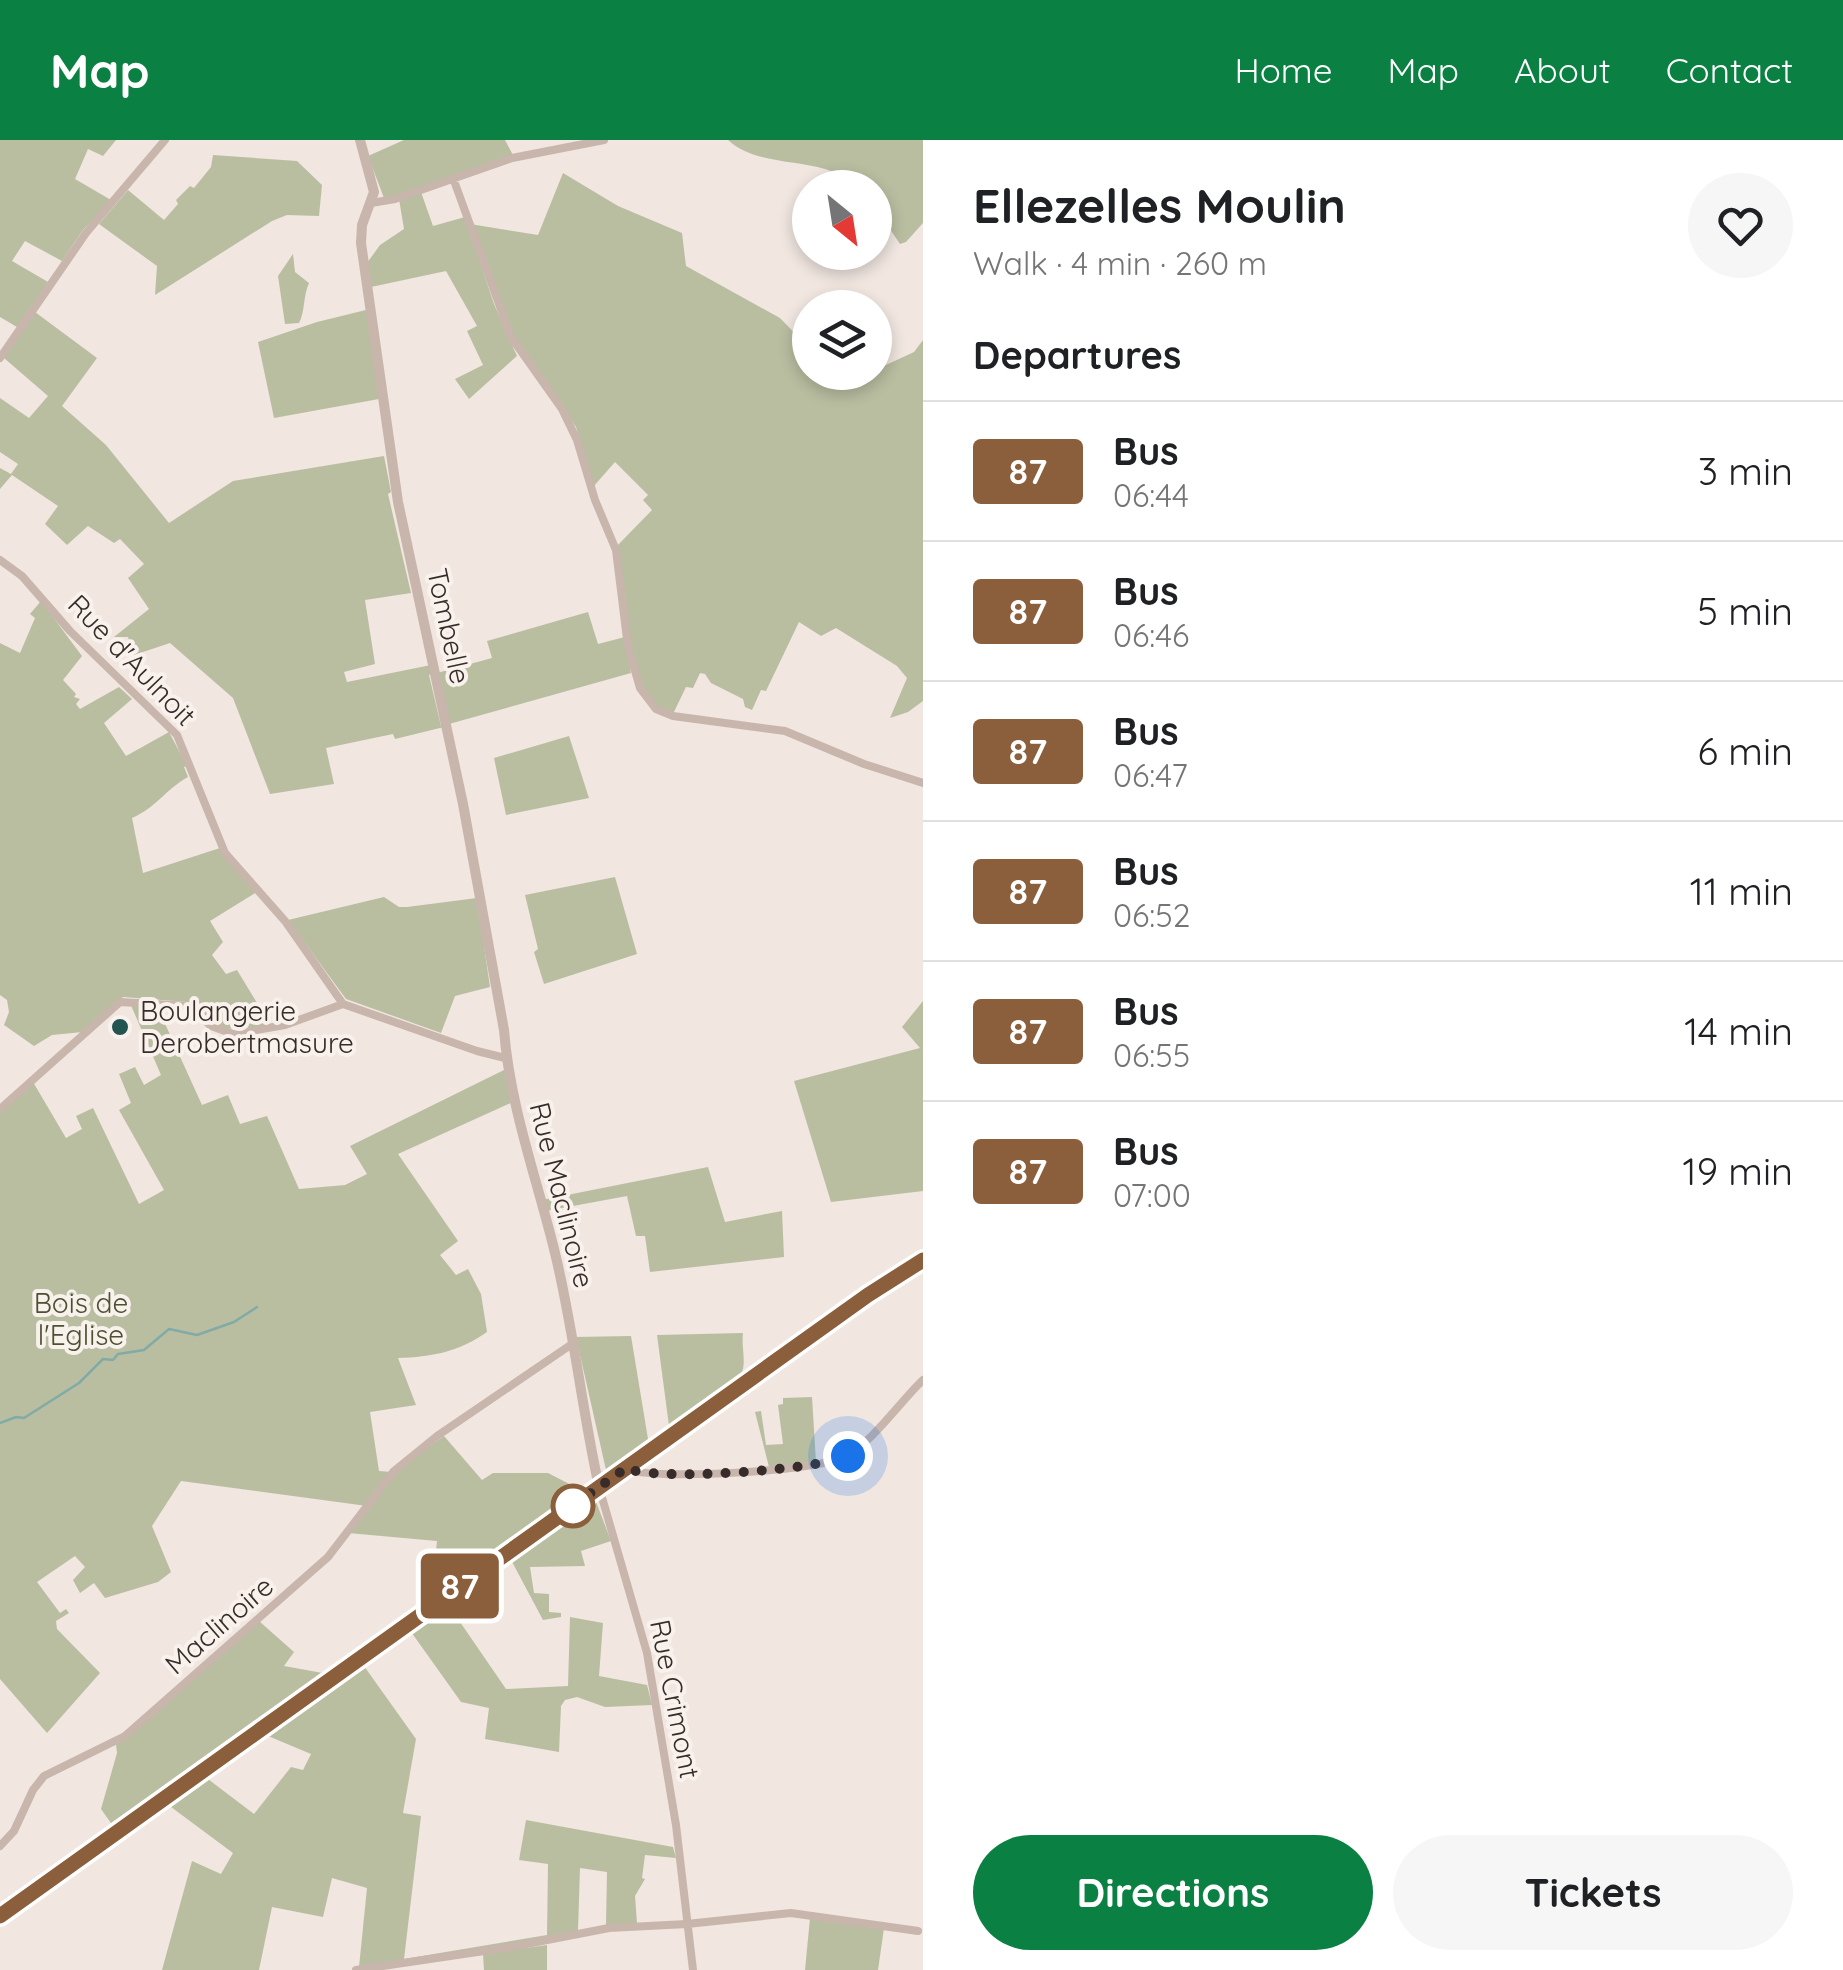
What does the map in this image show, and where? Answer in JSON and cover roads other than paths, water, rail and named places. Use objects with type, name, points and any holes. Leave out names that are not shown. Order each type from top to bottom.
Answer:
[{"type":"main road","points":[[0,1916],[880,1286],[923,1260]]},
{"type":"street","points":[[0,358],[86,233],[165,140]]},
{"type":"street","name":"Tombelle","points":[[360,140],[373,180],[371,202],[362,225],[362,243],[388,441],[474,858],[504,1030],[505,1058]]},
{"type":"street","points":[[371,202],[394,199],[512,158],[604,140]]},
{"type":"street","points":[[453,178],[511,337],[562,409],[577,440],[594,500],[616,550],[631,660],[643,694],[656,710],[696,720],[785,730],[864,764],[923,783]]},
{"type":"street","name":"Rue d'Aulnoit","points":[[0,560],[22,576],[70,631],[177,735],[230,860],[285,921],[343,1004]]},
{"type":"street","points":[[0,1109],[125,1000],[189,1006],[211,1026],[233,1034],[284,1025],[343,1004],[505,1058]]},
{"type":"street","name":"Rue Maclinoire","points":[[505,1058],[528,1164],[555,1255],[599,1487]]},
{"type":"street","name":"Maclinoire","points":[[0,1846],[14,1830],[44,1776],[120,1740],[328,1557],[394,1471],[460,1420],[572,1344]]},
{"type":"street","points":[[626,1468],[668,1474],[764,1470],[839,1460],[858,1448],[923,1380]]},
{"type":"street","name":"Rue Crimont","points":[[599,1487],[647,1653],[678,1843],[693,1970]]},
{"type":"street","points":[[356,1970],[609,1928],[791,1913],[918,1931]]},
{"type":"waterway","points":[[0,1423],[24,1418],[79,1383],[103,1359],[113,1360],[118,1354],[144,1350],[169,1329],[197,1335],[234,1322],[257,1307]]},
{"type":"place","name":"Boulangerie Derobertmasure","points":[[120,1027]]},
{"type":"park label","name":"Bois de l'Eglise","points":[[81,1319]]}]
